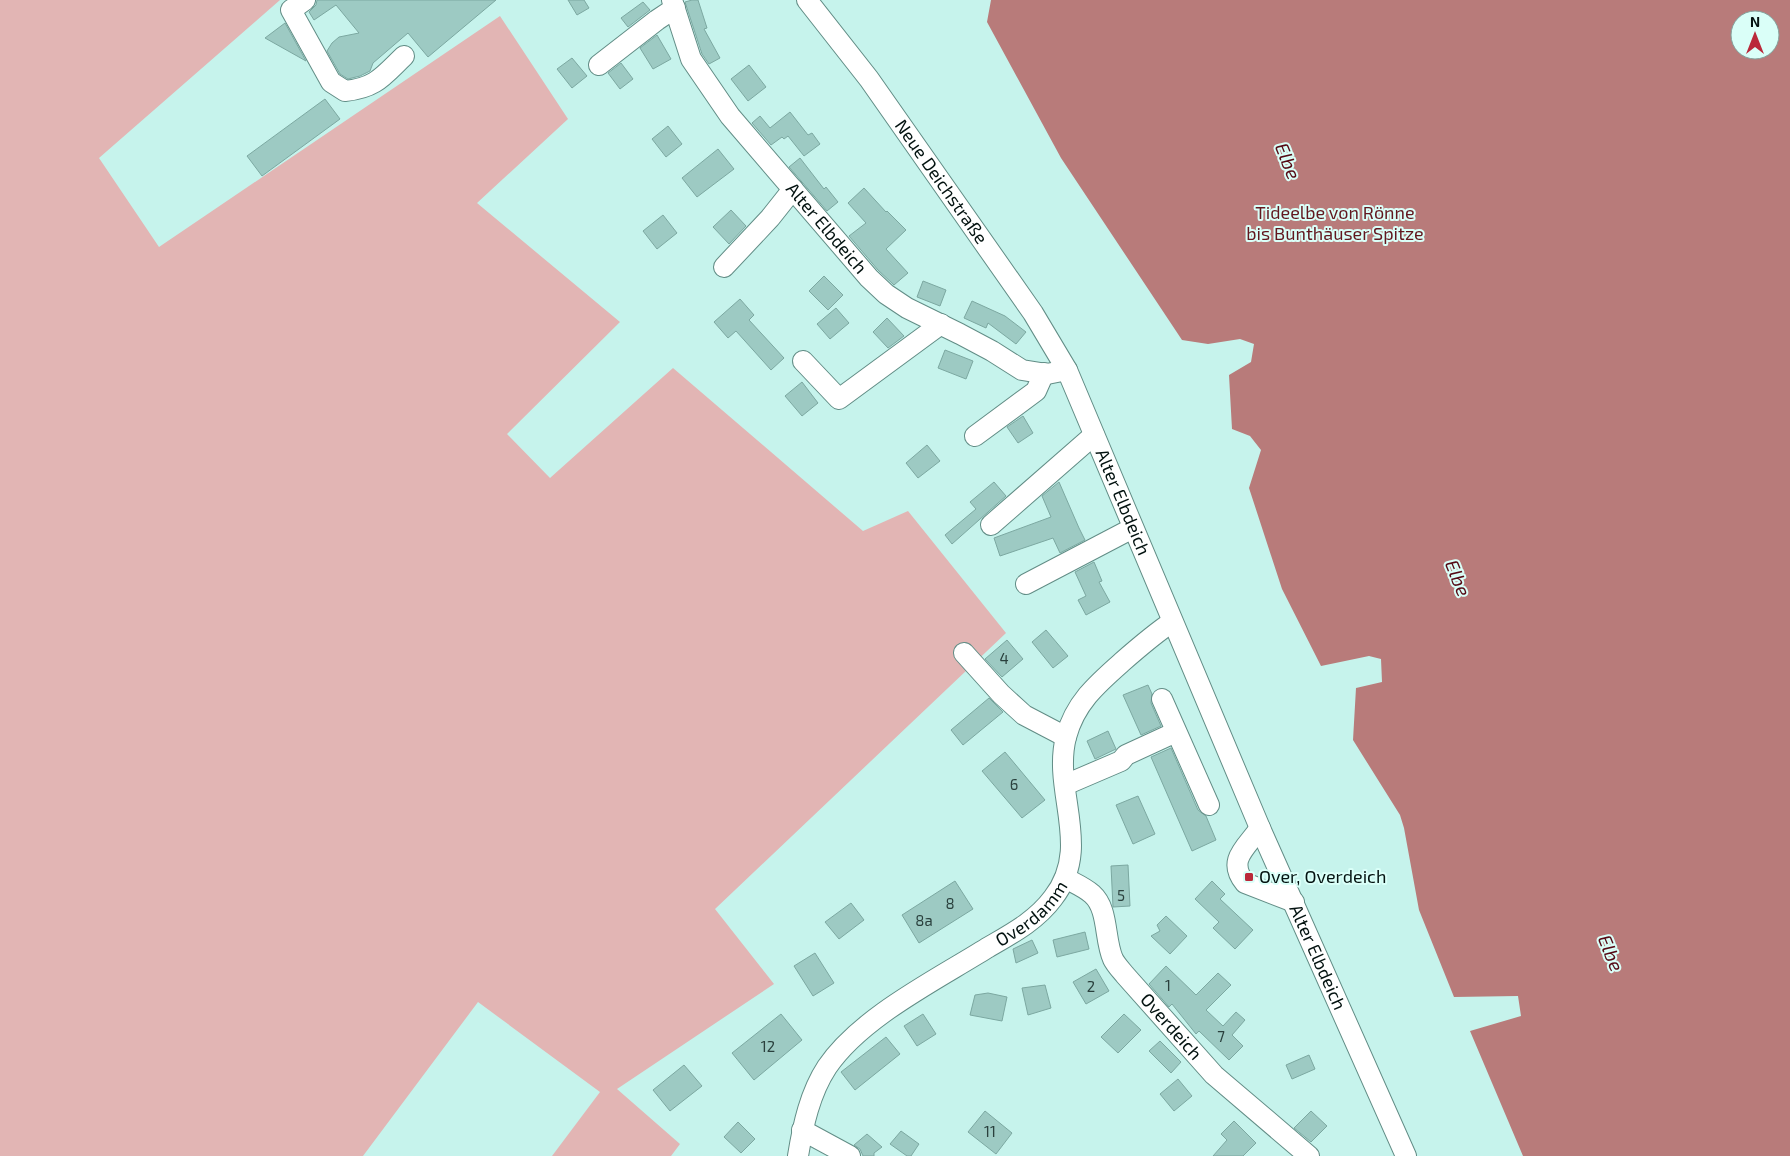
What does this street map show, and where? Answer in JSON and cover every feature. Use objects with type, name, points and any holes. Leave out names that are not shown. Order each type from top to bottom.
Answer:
[{"type":"street","points":[[305,0],[291,10],[331,82],[345,91],[362,89],[380,80],[404,56]]},
{"type":"street","name":"Neue Deichstraße","points":[[807,0],[880,95],[1033,313],[1067,370]]},
{"type":"street","points":[[599,65],[658,20],[674,4]]},
{"type":"street","name":"Alter Elbdeich","points":[[674,4],[691,59],[730,116],[869,278],[886,294],[906,308],[992,351],[1022,370],[1044,373],[1067,370],[1260,828],[1406,1156]]},
{"type":"street","points":[[724,267],[770,218],[793,189]]},
{"type":"street","points":[[803,361],[839,399],[941,324]]},
{"type":"street","points":[[975,436],[1036,391],[1044,373]]},
{"type":"street","points":[[991,525],[1094,435]]},
{"type":"street","points":[[1026,584],[1133,528]]},
{"type":"street","name":"Overdamm","points":[[798,1156],[802,1130],[812,1096],[828,1067],[846,1045],[862,1029],[895,1005],[1032,920],[1053,898],[1065,878],[1071,857],[1072,842],[1063,764],[1066,737],[1074,713],[1091,690],[1152,635],[1172,622]]},
{"type":"street","points":[[964,653],[1001,694],[1024,715],[1066,737]]},
{"type":"street","points":[[1162,698],[1208,805]]},
{"type":"street","points":[[1065,785],[1121,762],[1126,755],[1176,732]]},
{"type":"street","points":[[1260,828],[1239,855],[1236,867],[1240,876],[1245,883],[1294,902]]},
{"type":"street","name":"Overdeich","points":[[1065,878],[1093,895],[1101,907],[1111,954],[1114,962],[1125,975],[1214,1074],[1309,1156]]},
{"type":"street","points":[[802,1130],[850,1156]]},
{"type":"shaded area","points":[[0,0],[280,0],[99,158],[159,247],[500,16],[568,119],[477,203],[620,322],[507,434],[550,478],[673,368],[863,531],[908,511],[1006,633],[715,909],[774,984],[617,1089],[680,1144],[671,1156],[552,1156],[600,1092],[478,1002],[363,1156],[0,1156]]},
{"type":"water","name":"Tideelbe von Rönne bis Bunthäuser Spitze","points":[[991,0],[1790,0],[1790,1156],[1523,1156],[1470,1031],[1521,1016],[1518,996],[1454,997],[1419,910],[1400,815],[1353,740],[1356,688],[1382,682],[1381,659],[1369,656],[1321,666],[1282,589],[1249,488],[1261,450],[1250,436],[1232,429],[1229,375],[1251,362],[1254,344],[1240,339],[1208,344],[1182,340],[1061,158],[987,22]]},
{"type":"building","points":[[317,0],[496,0],[428,57],[408,33],[373,63],[370,71],[348,79],[340,74],[327,51],[339,37],[359,33],[336,5],[314,20],[309,12],[316,5]]},
{"type":"building","points":[[568,0],[584,0],[589,8],[577,15]]},
{"type":"building","points":[[698,0],[707,28],[704,29],[720,58],[709,64],[702,54],[685,2]]},
{"type":"building","points":[[643,2],[650,10],[628,27],[621,18]]},
{"type":"building","points":[[285,23],[306,61],[265,38]]},
{"type":"building","points":[[657,35],[671,59],[653,69],[640,48]]},
{"type":"building","points":[[572,58],[587,76],[572,88],[557,69]]},
{"type":"building","points":[[621,63],[633,79],[620,89],[608,73]]},
{"type":"building","points":[[749,65],[766,87],[748,101],[731,79]]},
{"type":"building","points":[[325,99],[340,119],[262,176],[247,156]]},
{"type":"building","points":[[790,112],[808,135],[812,133],[820,144],[804,156],[788,136],[784,139],[782,137],[771,145],[752,123],[760,116],[770,128]]},
{"type":"building","points":[[668,126],[682,144],[666,157],[652,139]]},
{"type":"building","points":[[718,149],[734,169],[697,197],[682,178]]},
{"type":"building","points":[[800,158],[824,189],[826,187],[838,202],[827,211],[789,167]]},
{"type":"building","points":[[864,188],[906,230],[886,249],[908,273],[894,285],[878,270],[849,236],[866,223],[848,203]]},
{"type":"building","points":[[731,210],[746,226],[729,244],[713,227]]},
{"type":"building","points":[[663,215],[677,233],[657,249],[643,231]]},
{"type":"building","points":[[824,276],[843,295],[828,310],[809,291]]},
{"type":"building","points":[[923,281],[946,290],[940,306],[917,297]]},
{"type":"building","points":[[740,299],[754,315],[749,320],[784,358],[771,370],[736,331],[728,338],[714,322]]},
{"type":"building","points":[[972,301],[1005,316],[1026,332],[1016,344],[988,323],[986,328],[964,318]]},
{"type":"building","points":[[836,308],[849,323],[830,339],[817,324]]},
{"type":"building","points":[[887,318],[904,336],[888,348],[873,332]]},
{"type":"building","points":[[945,350],[973,361],[966,379],[938,368]]},
{"type":"building","points":[[802,382],[818,403],[802,416],[785,396]]},
{"type":"building","points":[[1023,416],[1033,433],[1018,443],[1007,427]]},
{"type":"building","points":[[927,445],[940,461],[918,478],[906,463]]},
{"type":"building","points":[[994,482],[1006,496],[952,544],[945,535],[976,509],[970,502]]},
{"type":"building","points":[[1059,482],[1085,540],[1060,553],[1053,538],[1000,556],[994,538],[1051,517],[1042,496]]},
{"type":"building","points":[[1094,562],[1102,581],[1099,582],[1110,602],[1086,615],[1078,600],[1086,596],[1075,572]]},
{"type":"building","points":[[1046,630],[1068,656],[1053,668],[1032,642]]},
{"type":"building","points":[[1007,640],[1023,659],[1002,677],[985,659]]},
{"type":"building","points":[[1148,685],[1152,694],[1151,703],[1161,726],[1141,735],[1123,695]]},
{"type":"building","points":[[989,698],[1003,712],[963,745],[951,730]]},
{"type":"building","points":[[1108,731],[1116,749],[1095,759],[1087,741]]},
{"type":"building","points":[[1171,748],[1198,810],[1206,816],[1216,840],[1192,851],[1151,757]]},
{"type":"building","points":[[1005,752],[1045,800],[1022,818],[982,771]]},
{"type":"building","points":[[1138,796],[1155,834],[1133,844],[1116,805]]},
{"type":"building","points":[[1128,865],[1130,906],[1113,907],[1111,866]]},
{"type":"building","points":[[955,881],[973,909],[919,943],[902,915]]},
{"type":"building","points":[[1212,881],[1225,894],[1220,899],[1253,930],[1235,949],[1213,928],[1219,922],[1195,899]]},
{"type":"building","points":[[851,903],[864,920],[839,939],[825,922]]},
{"type":"building","points":[[1166,916],[1187,936],[1170,954],[1151,936],[1160,931],[1157,925]]},
{"type":"building","points":[[1085,932],[1089,949],[1057,957],[1053,940]]},
{"type":"building","points":[[1032,940],[1038,953],[1016,963],[1013,949]]},
{"type":"building","points":[[815,953],[834,983],[813,996],[794,966]]},
{"type":"building","points":[[1166,966],[1196,995],[1218,973],[1231,985],[1206,1010],[1223,1026],[1236,1012],[1245,1020],[1232,1035],[1243,1046],[1229,1060],[1199,1031],[1196,1034],[1172,1004],[1169,1007],[1149,984]]},
{"type":"building","points":[[1096,969],[1109,991],[1086,1004],[1073,982]]},
{"type":"building","points":[[1045,985],[1051,1008],[1028,1015],[1022,988]]},
{"type":"building","points":[[988,993],[1007,997],[1002,1021],[970,1015],[975,995]]},
{"type":"building","points":[[781,1014],[802,1040],[754,1080],[732,1053]]},
{"type":"building","points":[[923,1014],[936,1034],[917,1046],[904,1026]]},
{"type":"building","points":[[1124,1014],[1141,1030],[1118,1053],[1101,1037]]},
{"type":"building","points":[[886,1037],[900,1054],[855,1090],[841,1072]]},
{"type":"building","points":[[1160,1041],[1181,1062],[1171,1073],[1149,1051]]},
{"type":"building","points":[[1309,1055],[1315,1069],[1292,1079],[1286,1065]]},
{"type":"building","points":[[684,1065],[702,1086],[670,1111],[653,1090]]},
{"type":"building","points":[[1178,1079],[1192,1096],[1174,1111],[1160,1094]]},
{"type":"building","points":[[985,1111],[1012,1133],[996,1154],[968,1132]]},
{"type":"building","points":[[1311,1111],[1327,1126],[1311,1142],[1294,1128]]},
{"type":"building","points":[[1234,1121],[1256,1143],[1243,1156],[1213,1156],[1227,1140],[1221,1134]]},
{"type":"building","points":[[738,1122],[755,1139],[741,1153],[724,1137]]},
{"type":"building","points":[[901,1131],[919,1144],[911,1156],[907,1156],[890,1144]]},
{"type":"building","points":[[867,1134],[882,1147],[874,1153],[874,1156],[863,1156],[860,1149],[854,1145]]},
{"type":"place","name":"Over, Overdeich","points":[[1249,877]]},
{"type":"water label","name":"Elbe","points":[[1288,161]]},
{"type":"water label","name":"Elbe","points":[[1458,578]]},
{"type":"water label","name":"Elbe","points":[[1611,953]]}]
